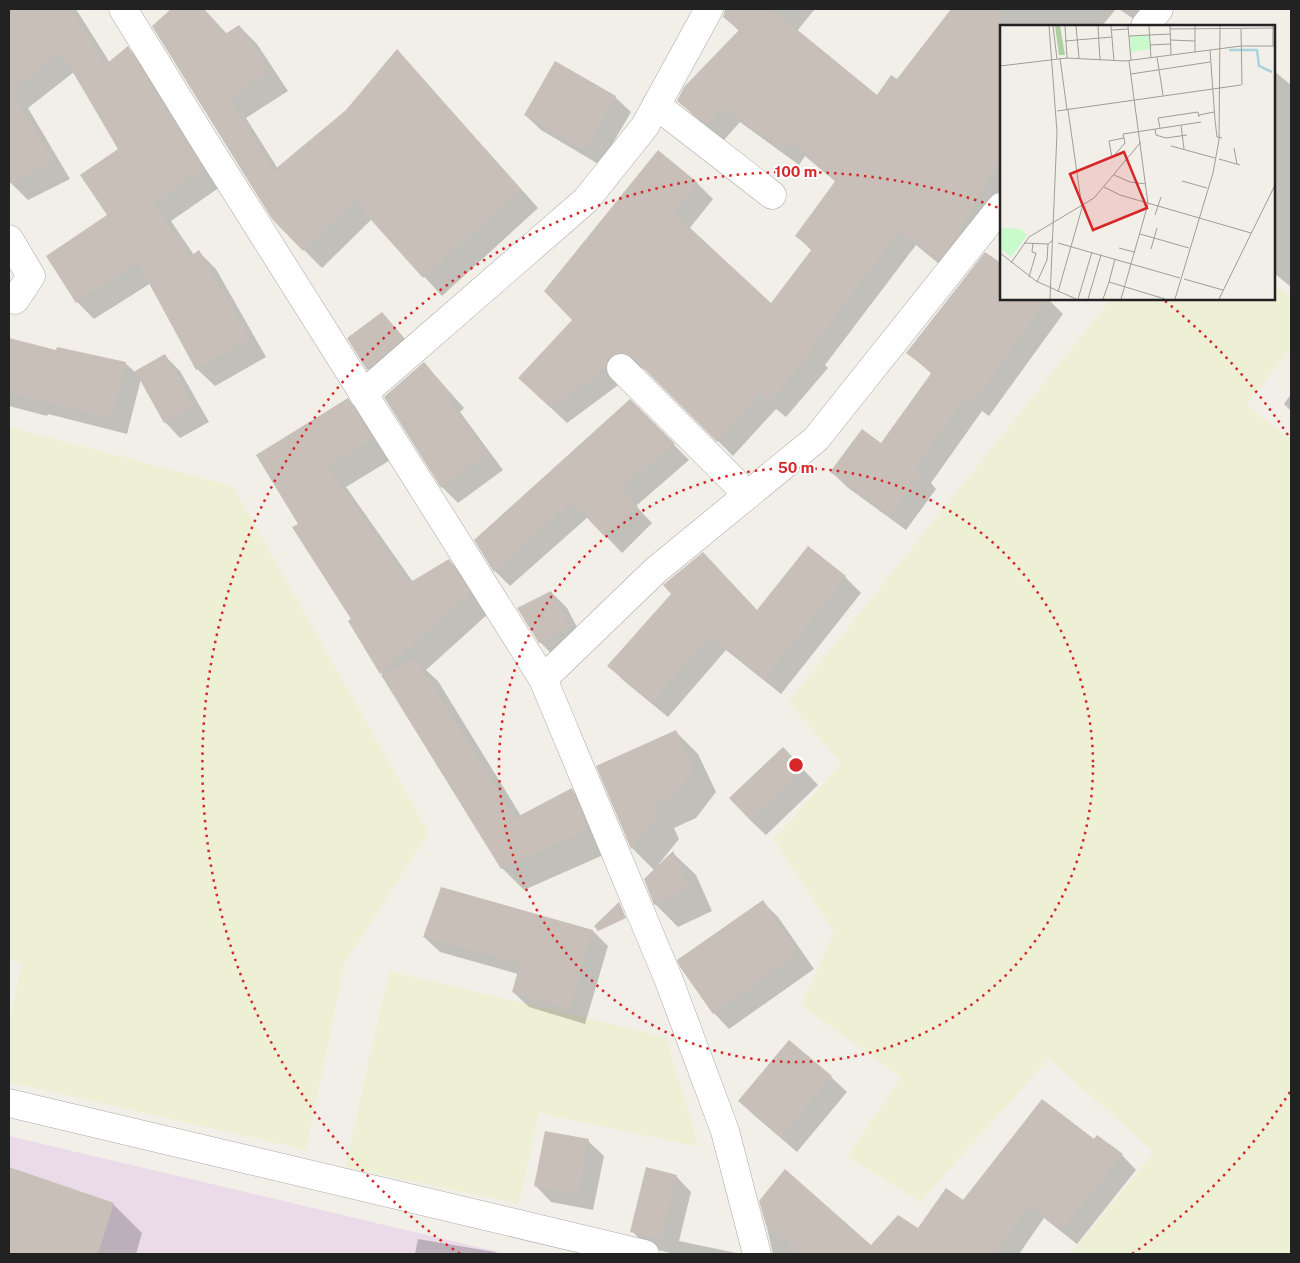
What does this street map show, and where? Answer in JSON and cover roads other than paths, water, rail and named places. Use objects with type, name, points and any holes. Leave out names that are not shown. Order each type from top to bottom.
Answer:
[{"type":"street","points":[[123,9],[543,678],[675,996],[725,1131],[757,1254]]},
{"type":"street","points":[[363,394],[586,200],[645,126],[709,9]]},
{"type":"street","points":[[1146,25],[1159,9]]},
{"type":"street","points":[[656,105],[772,195]]},
{"type":"street","points":[[543,678],[656,570],[816,439],[1000,208]]},
{"type":"street","points":[[9,239],[30,276],[15,300],[9,298]]},
{"type":"street","points":[[621,368],[748,495]]},
{"type":"street","points":[[9,1103],[645,1254]]}]
